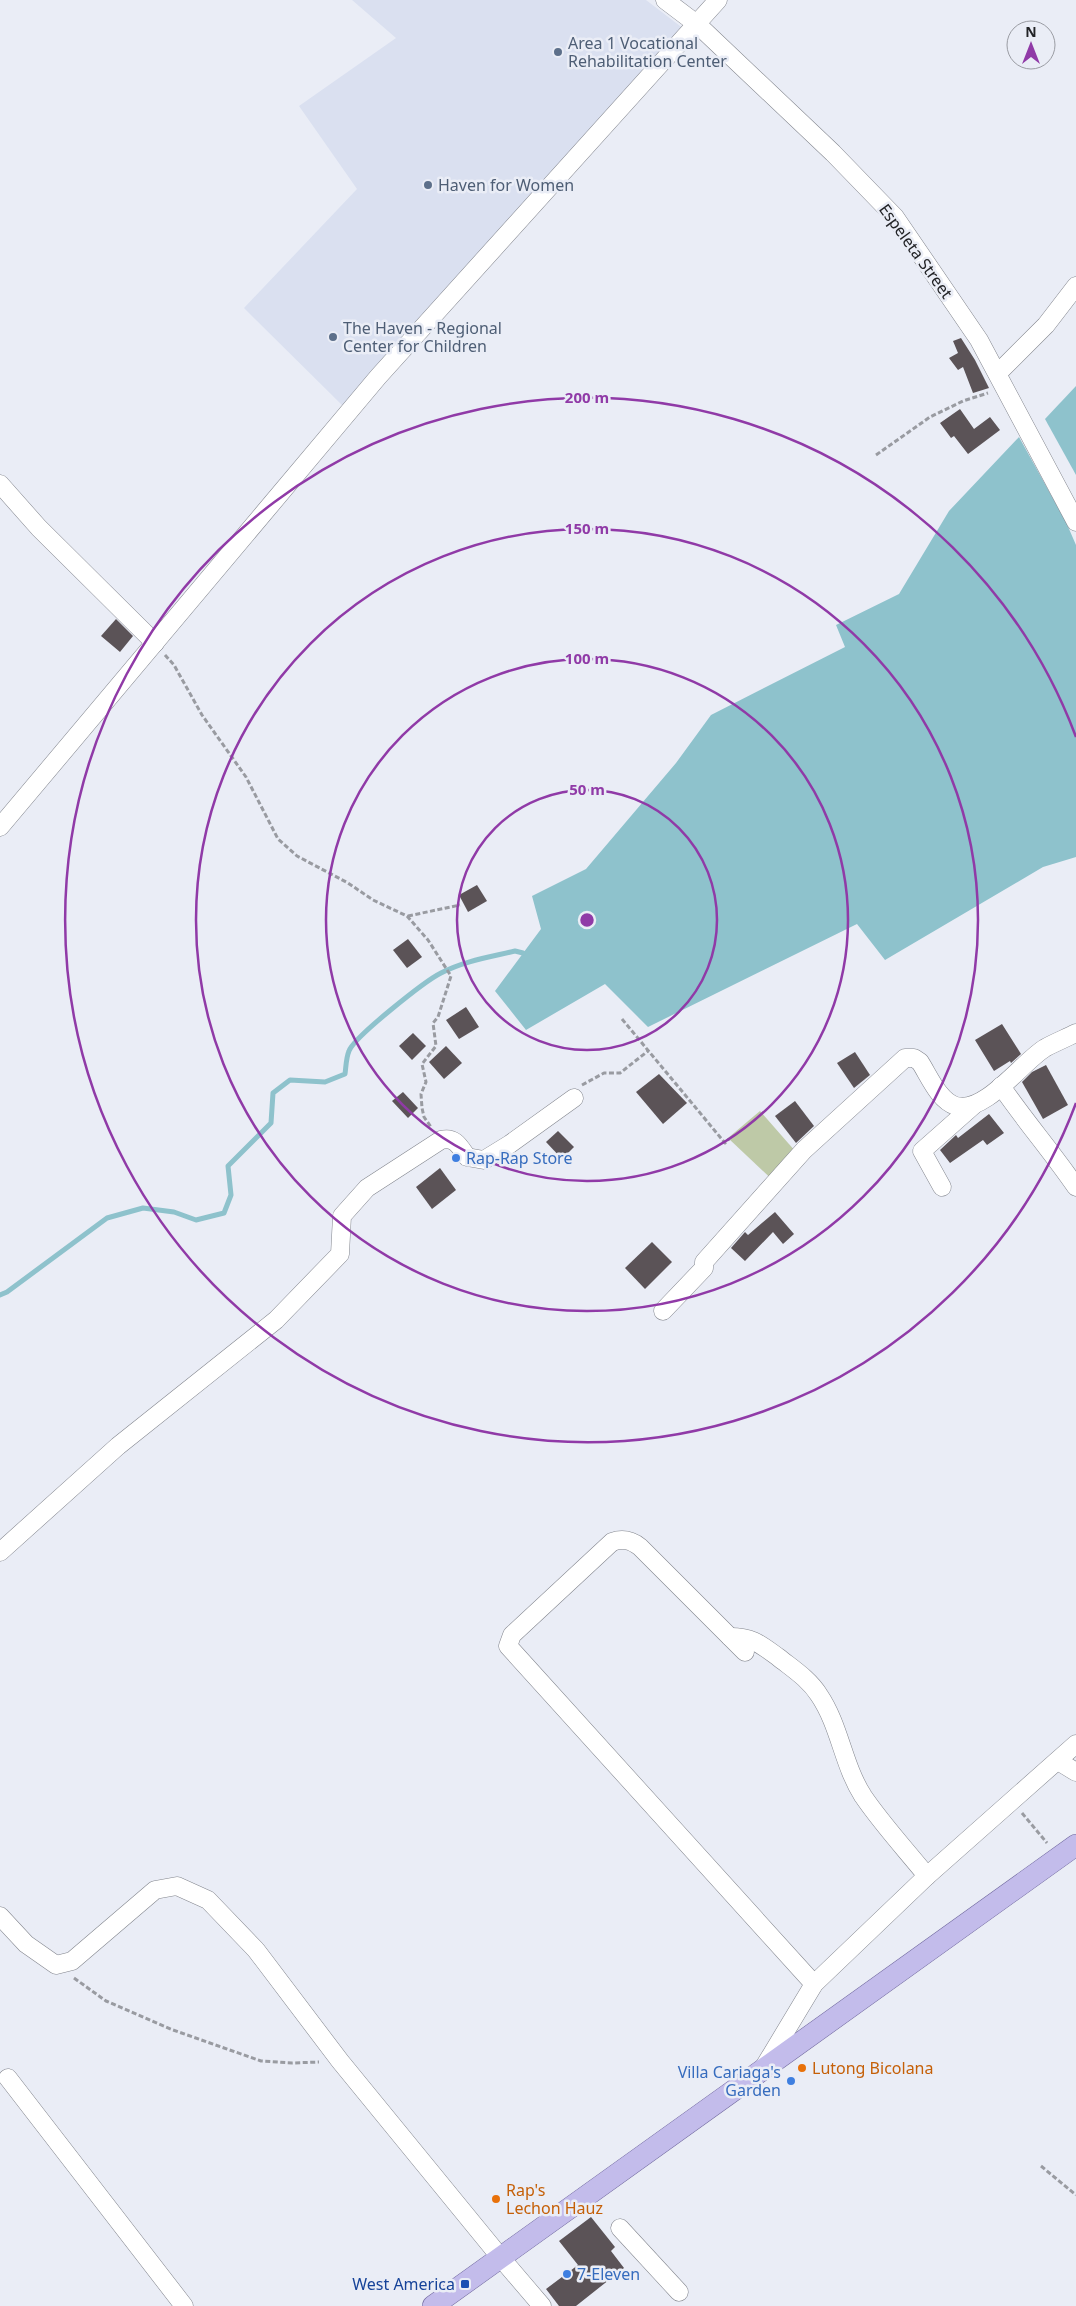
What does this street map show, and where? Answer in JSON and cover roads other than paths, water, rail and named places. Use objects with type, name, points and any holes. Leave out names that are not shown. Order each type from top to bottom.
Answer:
[{"type":"main road","points":[[433,2306],[1067,1851]]},
{"type":"street","name":"Espeleta Street","points":[[665,0],[698,25],[833,153],[895,218],[974,332],[1002,380],[1076,522]]},
{"type":"street","points":[[0,827],[378,377],[698,25],[718,0]]},
{"type":"street","points":[[1002,380],[1076,286]]},
{"type":"street","points":[[0,484],[38,528],[155,643]]},
{"type":"street","points":[[942,1187],[922,1151],[1044,1049],[1076,1033]]},
{"type":"street","points":[[664,1311],[704,1268],[704,1262],[804,1150],[905,1058],[914,1058],[920,1062],[944,1098],[956,1106],[974,1106]]},
{"type":"street","points":[[1000,1086],[1028,1126],[1050,1148],[1076,1187]]},
{"type":"street","points":[[0,1552],[118,1446],[276,1320],[340,1254],[342,1216],[367,1188],[441,1140],[452,1139],[467,1157],[484,1160],[510,1144],[574,1098]]},
{"type":"street","points":[[745,1652],[640,1547],[633,1542],[619,1540],[612,1542],[512,1635],[508,1646],[814,1984]]},
{"type":"street","points":[[730,1637],[744,1637],[758,1642],[805,1678],[819,1694],[828,1711],[849,1770],[863,1796],[927,1876]]},
{"type":"street","points":[[762,2070],[814,1984],[927,1876],[1076,1744]]},
{"type":"street","points":[[1058,1761],[1076,1772]]},
{"type":"street","points":[[0,1916],[26,1944],[56,1966],[72,1962],[155,1890],[177,1886],[208,1900],[256,1950],[340,2061],[500,2258],[542,2306]]},
{"type":"street","points":[[8,2078],[184,2306]]},
{"type":"street","points":[[620,2228],[679,2292]]},
{"type":"water","points":[[1076,386],[1076,475],[1045,419]]},
{"type":"water","points":[[1019,437],[1066,522],[1076,545],[1076,857],[1043,867],[885,960],[857,924],[648,1027],[605,984],[526,1030],[495,991],[541,929],[532,896],[586,869],[676,763],[711,715],[845,647],[836,625],[899,594],[949,511]]},
{"type":"waterway","points":[[0,1295],[7,1292],[107,1218],[143,1208],[174,1212],[196,1220],[224,1213],[231,1195],[228,1166],[271,1123],[273,1093],[290,1080],[325,1082],[345,1074],[349,1051],[363,1034],[391,1010],[441,973],[459,965],[487,957],[515,951],[523,953]]},
{"type":"place","name":"Area 1 Vocational Rehabilitation Center","points":[[558,52]]},
{"type":"place","name":"Haven for Women","points":[[428,185]]},
{"type":"place","name":"The Haven - Regional Center for Children","points":[[333,337]]},
{"type":"place","name":"Rap-Rap Store","points":[[456,1158]]},
{"type":"place","name":"Lutong Bicolana","points":[[802,2068]]},
{"type":"place","name":"Villa Cariaga's Garden","points":[[791,2081]]},
{"type":"place","name":"Rap's Lechon Hauz","points":[[496,2199]]},
{"type":"place","name":"7-Eleven","points":[[567,2274]]},
{"type":"place","name":"West America","points":[[465,2284]]}]
